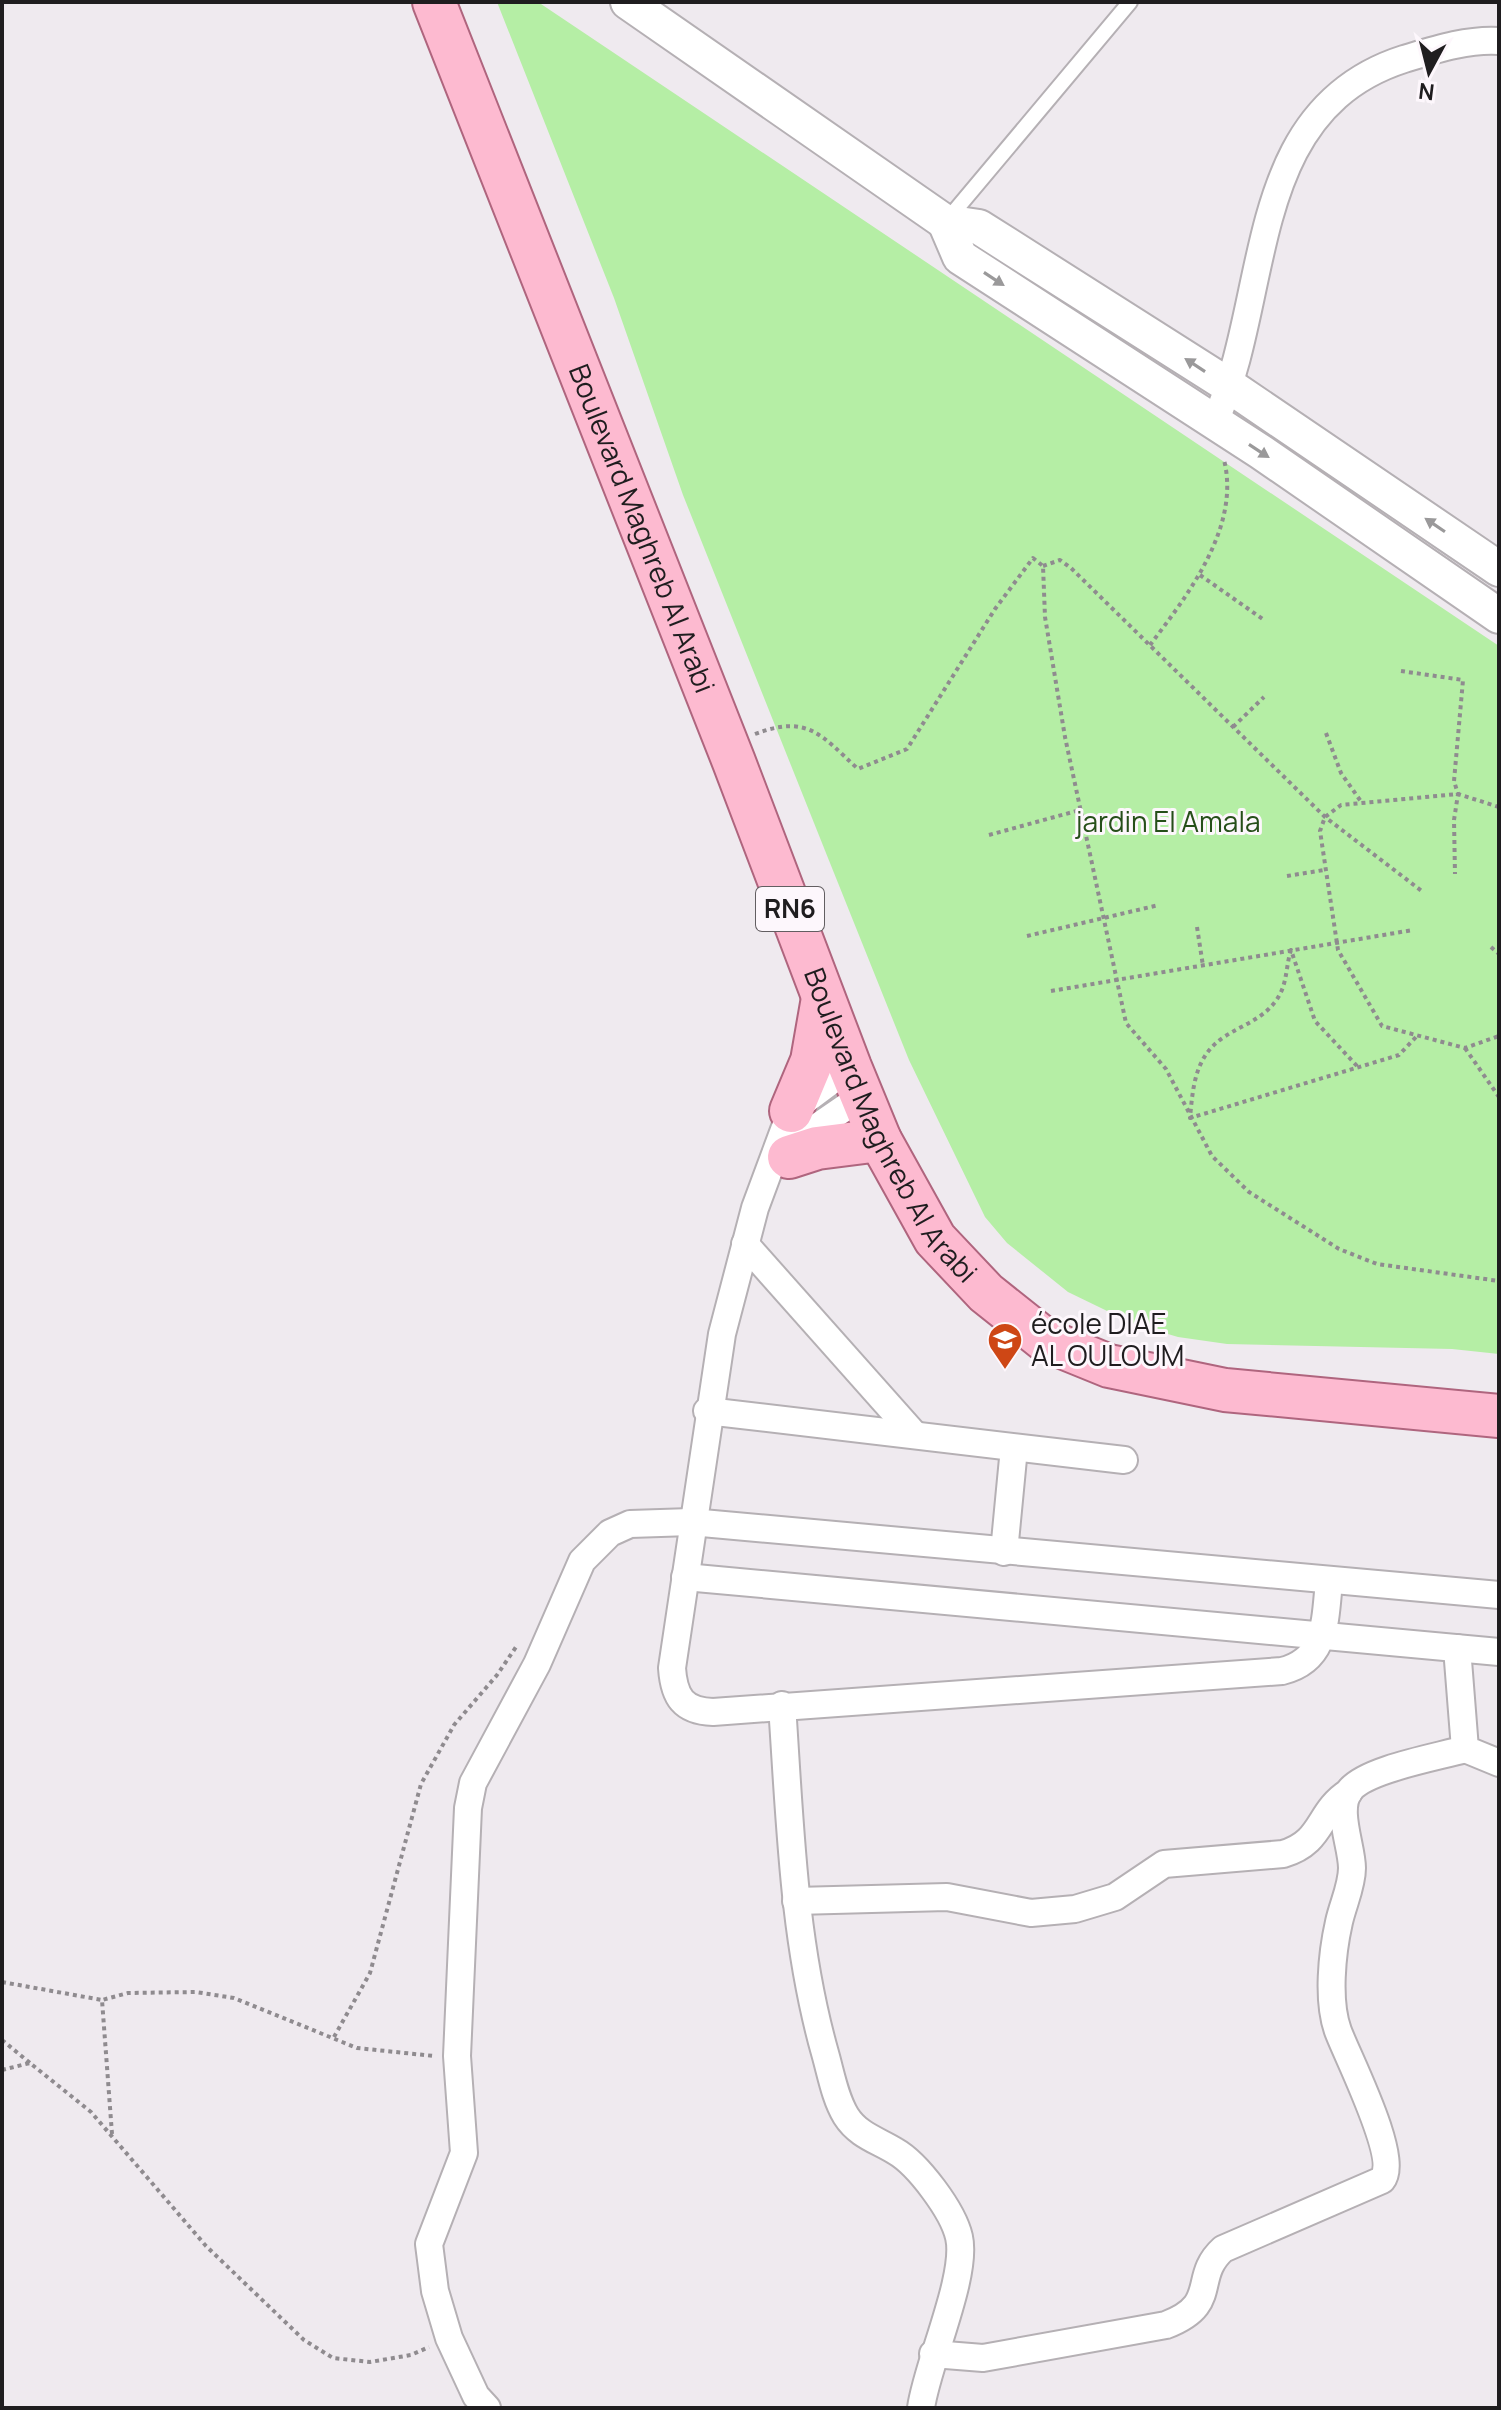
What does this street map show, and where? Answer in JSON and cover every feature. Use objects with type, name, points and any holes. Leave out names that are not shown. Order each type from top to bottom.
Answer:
[{"type":"main road","name":"Boulevard Maghreb Al Arabi","points":[[434,2],[727,744],[856,1082],[880,1140],[935,1239],[986,1293],[1045,1340],[1109,1366],[1225,1390],[1499,1416]]},
{"type":"main road","points":[[791,1111],[812,1061],[823,997]]},
{"type":"main road","points":[[789,1157],[817,1148],[880,1140]]},
{"type":"street","points":[[628,2],[945,222],[979,227],[1231,387],[1499,569]]},
{"type":"street","points":[[1214,423],[1231,387],[1269,213],[1298,140],[1320,112],[1367,75],[1433,50],[1499,41]]},
{"type":"street","points":[[945,222],[960,257],[1214,423],[1499,616]]},
{"type":"street","points":[[1446,580],[1469,549]]},
{"type":"street","points":[[856,1082],[791,1111],[745,1244],[722,1334],[707,1411],[672,1668],[673,1687],[679,1701],[697,1711],[713,1712],[1282,1671],[1305,1662],[1324,1637],[1329,1581]]},
{"type":"street","points":[[761,1193],[856,1082]]},
{"type":"street","points":[[745,1244],[913,1433]]},
{"type":"street","points":[[707,1411],[1124,1460]]},
{"type":"street","points":[[1004,1552],[1014,1448]]},
{"type":"street","points":[[487,2408],[476,2396],[449,2338],[435,2291],[429,2244],[464,2153],[457,2056],[464,1837],[473,1783],[537,1664],[582,1561],[610,1533],[630,1524],[691,1522],[1499,1595]]},
{"type":"street","points":[[685,1577],[1499,1652]]},
{"type":"street","points":[[1457,1648],[1465,1749]]},
{"type":"street","points":[[782,1705],[796,1901],[817,2025],[845,2115],[857,2130],[911,2162],[953,2223],[959,2239],[957,2275],[933,2354],[921,2408]]},
{"type":"street","points":[[796,1901],[947,1897],[1031,1913],[1075,1909],[1115,1897],[1164,1864],[1283,1854],[1302,1848],[1315,1836],[1330,1807],[1363,1780],[1465,1749],[1499,1763]]},
{"type":"street","points":[[933,2354],[983,2358],[1166,2325],[1186,2317],[1200,2305],[1212,2259],[1223,2249],[1382,2180],[1387,2175],[1366,2094],[1337,2029],[1333,2002],[1338,1924],[1351,1878],[1345,1808],[1349,1792]]},
{"type":"lane","points":[[945,222],[1130,2]]},
{"type":"path","points":[[1150,645],[1200,574],[1217,536],[1225,495],[1226,467],[1214,423]]},
{"type":"path","points":[[727,744],[780,724],[816,730],[858,769],[907,749],[1033,558],[1043,566],[1045,617],[1080,810],[1126,1023],[1166,1069],[1212,1156],[1249,1192],[1339,1249],[1377,1264],[1499,1281]]},
{"type":"path","points":[[1043,566],[1060,560],[1071,568],[1325,817],[1423,892]]},
{"type":"path","points":[[1200,574],[1264,620]]},
{"type":"path","points":[[1401,671],[1463,680],[1454,781],[1458,794],[1454,820],[1455,874]]},
{"type":"path","points":[[1233,727],[1264,697]]},
{"type":"path","points":[[1326,733],[1341,773],[1362,803]]},
{"type":"path","points":[[1499,807],[1458,794],[1341,805],[1325,817],[1320,831],[1336,944],[1348,971],[1382,1026],[1465,1048],[1499,1036]]},
{"type":"path","points":[[989,835],[1080,810]]},
{"type":"path","points":[[1287,876],[1324,870]]},
{"type":"path","points":[[1027,936],[1159,905]]},
{"type":"path","points":[[1197,927],[1203,966]]},
{"type":"path","points":[[1051,991],[1413,930]]},
{"type":"path","points":[[1491,947],[1499,954]]},
{"type":"path","points":[[1291,950],[1315,1021],[1332,1043],[1357,1066]]},
{"type":"path","points":[[1190,1118],[1199,1061],[1224,1037],[1252,1024],[1275,1003],[1288,977],[1291,950]]},
{"type":"path","points":[[1190,1118],[1399,1055],[1416,1037]]},
{"type":"path","points":[[1465,1048],[1499,1097]]},
{"type":"path","points":[[334,2037],[370,1973],[421,1784],[454,1725],[497,1675],[522,1637]]},
{"type":"path","points":[[2,1982],[102,2000],[128,1993],[196,1992],[234,1998],[357,2048],[394,2054],[457,2056]]},
{"type":"path","points":[[102,2000],[112,2134]]},
{"type":"path","points":[[2,2040],[112,2134],[206,2246],[304,2340],[333,2358],[370,2362],[411,2355],[449,2338]]},
{"type":"path","points":[[2,2070],[30,2063]]},
{"type":"green space","name":"jardin El Amala","points":[[497,2],[538,2],[1499,646],[1499,1354],[1452,1349],[1227,1344],[1178,1337],[1134,1324],[1068,1292],[1007,1243],[985,1217],[909,1060],[683,495],[614,298]]},
{"type":"place","name":"école DIAE AL OULOUM","points":[[1005,1371]]}]
